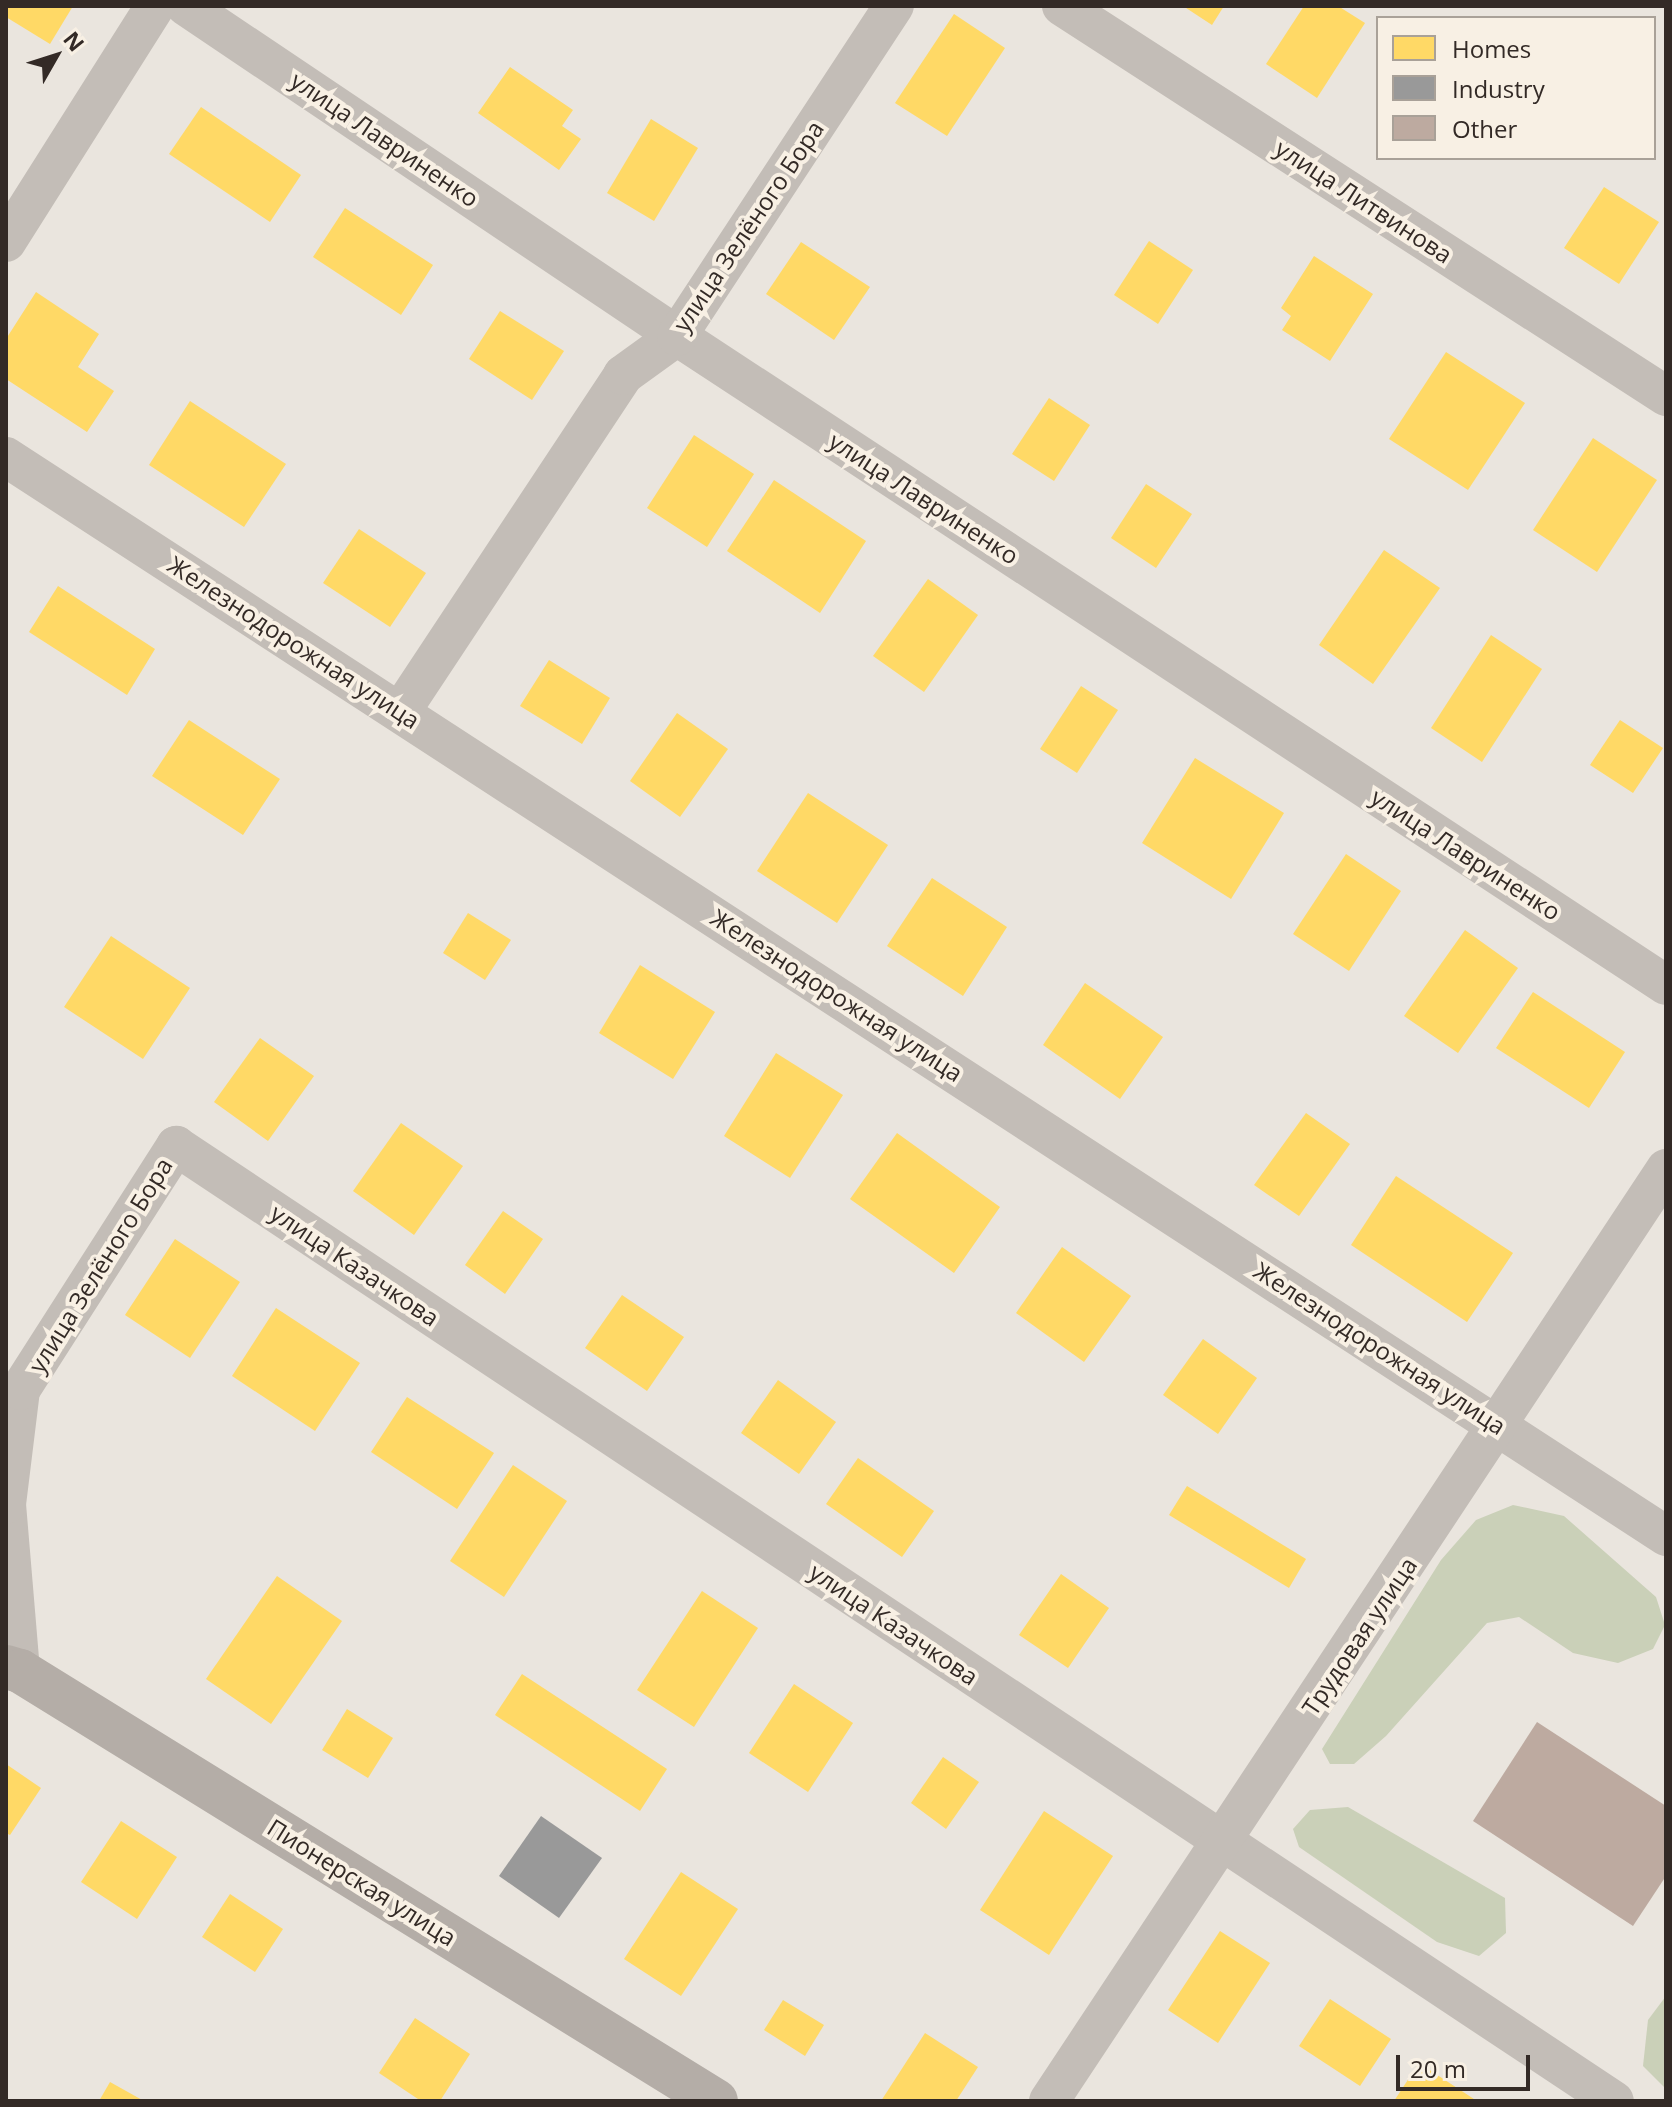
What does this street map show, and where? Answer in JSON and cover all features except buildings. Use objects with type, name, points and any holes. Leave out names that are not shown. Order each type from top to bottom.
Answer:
[{"type":"street","points":[[6,242],[155,6]]},
{"type":"street","name":"улица Лавриненко","points":[[186,6],[677,336],[1666,985]]},
{"type":"street","name":"улица Зелёного Бора","points":[[401,711],[623,375],[677,336],[894,6]]},
{"type":"street","name":"улица Литвинова","points":[[1062,6],[1666,396]]},
{"type":"street","name":"Железнодорожная улица","points":[[6,457],[1666,1536]]},
{"type":"street","name":"улица Зелёного Бора","points":[[13,1669],[6,1504],[20,1390],[176,1146]]},
{"type":"street","name":"улица Казачкова","points":[[176,1146],[1614,2101]]},
{"type":"street","name":"Трудовая улица","points":[[1049,2101],[1666,1169]]},
{"type":"street","name":"Пионерская улица","points":[[13,1669],[716,2101]]},
{"type":"green space","points":[[1513,1505],[1564,1516],[1656,1597],[1665,1625],[1653,1649],[1618,1663],[1573,1653],[1519,1617],[1487,1623],[1386,1736],[1354,1764],[1330,1764],[1322,1749],[1441,1560],[1476,1520]]},
{"type":"green space","points":[[1348,1807],[1505,1898],[1506,1933],[1479,1956],[1437,1942],[1299,1847],[1293,1829],[1310,1810]]},
{"type":"green space","points":[[1666,1996],[1666,2089],[1643,2066],[1648,2020]]}]
